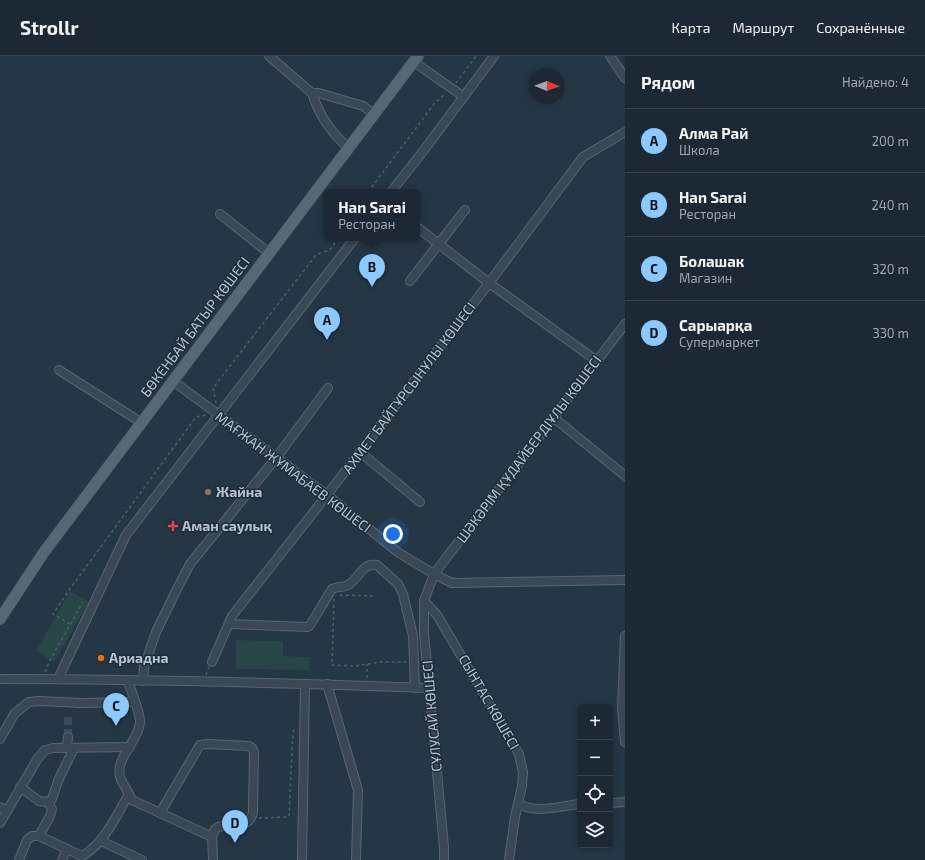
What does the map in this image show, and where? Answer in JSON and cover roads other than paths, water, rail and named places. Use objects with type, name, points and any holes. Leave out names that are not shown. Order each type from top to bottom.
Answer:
[{"type":"main road","name":"БӨКЕНБАЙ БАТЫР КӨШЕСІ","points":[[0,619],[44,552],[416,59]]},
{"type":"street","points":[[269,56],[312,93],[323,120],[338,139],[349,148]]},
{"type":"street","points":[[393,189],[494,56]]},
{"type":"street","points":[[610,56],[625,78]]},
{"type":"street","points":[[416,59],[464,97]]},
{"type":"street","points":[[312,93],[319,92],[363,106],[374,114]]},
{"type":"street","name":"АХМЕТ БАЙТҰРСЫНҰЛЫ КӨШЕСІ","points":[[212,662],[232,616],[360,452],[583,157],[625,132]]},
{"type":"street","points":[[410,281],[465,210]]},
{"type":"street","points":[[220,214],[269,254]]},
{"type":"street","points":[[420,229],[489,283],[597,361]]},
{"type":"street","points":[[58,679],[126,535],[216,414],[353,241]]},
{"type":"street","name":"ШӘКӘРІМ ҚҰДАЙБЕРДІҰЛЫ КӨШЕСІ","points":[[434,574],[625,324]]},
{"type":"street","points":[[59,370],[142,423]]},
{"type":"street","name":"МАҒЖАН ЖҰМАБАЕВ КӨШЕСІ","points":[[173,381],[327,495],[400,553],[452,584],[625,580]]},
{"type":"street","points":[[143,681],[144,667],[156,632],[190,564],[276,458],[328,388]]},
{"type":"street","points":[[553,418],[625,476]]},
{"type":"street","points":[[360,452],[420,502]]},
{"type":"street","points":[[229,624],[308,627],[332,589],[349,584],[366,566],[372,564],[377,565],[398,584],[403,594],[413,636],[415,688]]},
{"type":"street","name":"СҰЛУСАЙ КӨШЕСІ","points":[[434,574],[428,586],[424,600],[424,634],[444,860]]},
{"type":"street","name":"СЫНТАС КӨШЕСІ","points":[[424,600],[437,615],[516,746],[522,762],[522,786],[515,817],[509,860]]},
{"type":"street","points":[[625,636],[622,708],[625,742]]},
{"type":"street","points":[[0,679],[203,681],[429,688]]},
{"type":"street","points":[[128,681],[140,722],[137,733],[121,760],[120,776],[132,800],[212,837]]},
{"type":"street","points":[[302,860],[305,684]]},
{"type":"street","points":[[326,684],[358,790],[356,860]]},
{"type":"street","points":[[0,739],[15,713],[29,702],[134,702]]},
{"type":"street","points":[[48,802],[52,799],[71,748],[68,737]]},
{"type":"street","points":[[160,813],[200,746],[207,744],[249,746],[252,748],[254,752],[252,820],[247,823],[218,827],[215,829],[212,837],[213,860]]},
{"type":"street","points":[[0,824],[4,809],[45,750],[53,748],[130,747]]},
{"type":"street","points":[[20,787],[40,801],[48,802],[52,808],[50,816],[38,836]]},
{"type":"street","points":[[19,860],[28,840],[32,836],[38,836],[82,856],[101,841],[129,794]]},
{"type":"street","points":[[613,803],[625,802]]},
{"type":"street","points":[[519,804],[527,808],[543,809],[577,804]]},
{"type":"street","points":[[101,841],[142,860]]},
{"type":"street","points":[[62,860],[67,849]]},
{"type":"tunnel","points":[[68,715],[68,737]]},
{"type":"place","name":"Han Sarai","points":[[372,287]]},
{"type":"place","name":"Алма Рай","points":[[327,340]]},
{"type":"place","name":"Жайна","points":[[208,492]]},
{"type":"place","name":"Аман саулық","points":[[173,526]]},
{"type":"place","name":"Ариадна","points":[[101,658]]},
{"type":"place","name":"Болашак","points":[[116,726]]},
{"type":"place","name":"Сарыарқа","points":[[235,843]]}]
